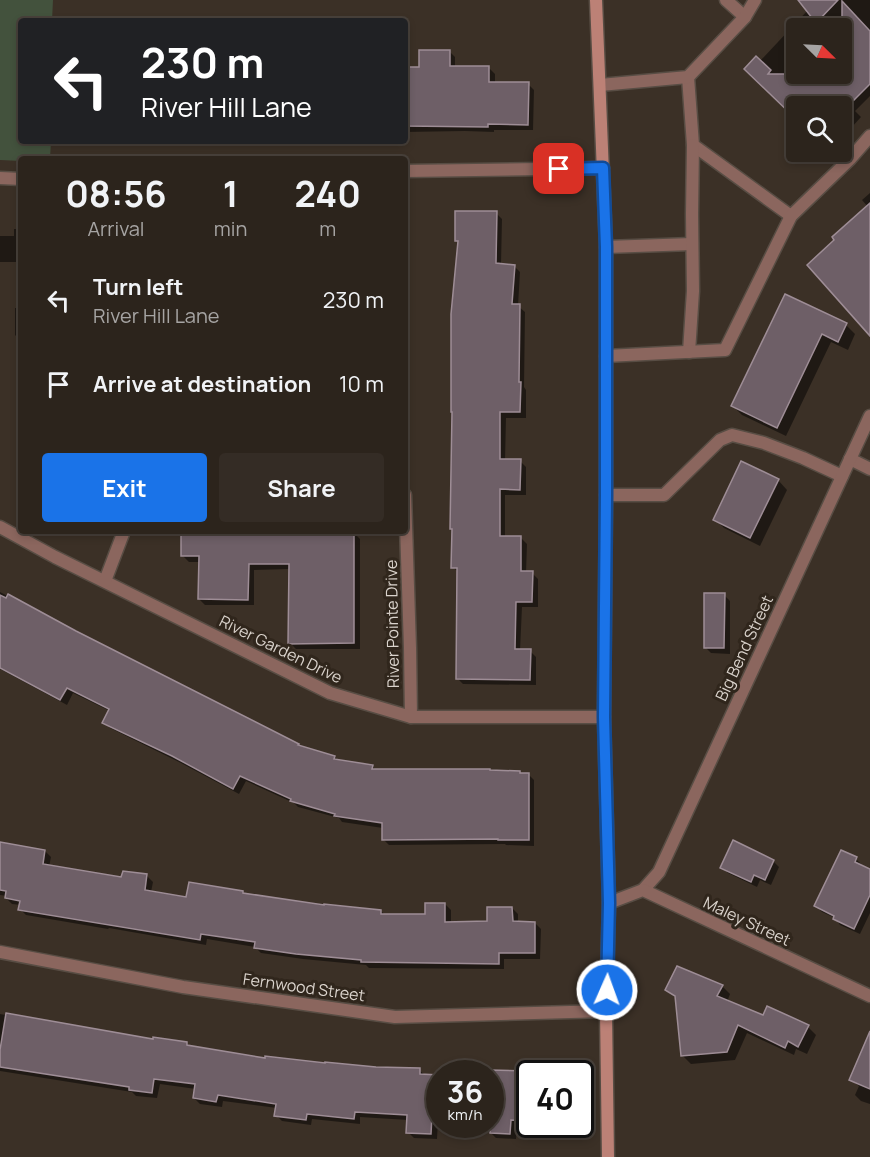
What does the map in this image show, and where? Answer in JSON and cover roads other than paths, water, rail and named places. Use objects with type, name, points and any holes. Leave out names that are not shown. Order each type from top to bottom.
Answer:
[{"type":"street","points":[[596,0],[606,247],[604,717],[609,903],[606,1011],[608,1157]]},
{"type":"street","points":[[726,0],[745,17]]},
{"type":"street","points":[[600,85],[688,77],[745,17],[755,0]]},
{"type":"street","points":[[688,77],[693,145],[693,291],[689,352]]},
{"type":"street","points":[[606,356],[725,350],[791,216],[850,159],[870,136]]},
{"type":"street","points":[[693,145],[791,216]]},
{"type":"street","points":[[408,171],[603,168]]},
{"type":"street","points":[[0,178],[18,179]]},
{"type":"street","points":[[606,247],[692,244]]},
{"type":"street","name":"Big Bend Street","points":[[643,890],[659,872],[870,416]]},
{"type":"street","points":[[606,495],[664,495],[720,440],[732,435],[764,443],[842,476]]},
{"type":"street","points":[[850,459],[870,469]]},
{"type":"street","name":"River Garden Drive","points":[[0,527],[330,693],[411,717],[604,717]]},
{"type":"street","points":[[105,581],[123,534]]},
{"type":"street","name":"River Pointe Drive","points":[[406,534],[411,717]]},
{"type":"street","points":[[609,903],[643,890]]},
{"type":"street","name":"Maley Street","points":[[643,890],[870,996]]},
{"type":"street","name":"Fernwood Street","points":[[0,952],[183,987],[395,1017],[606,1011]]}]
